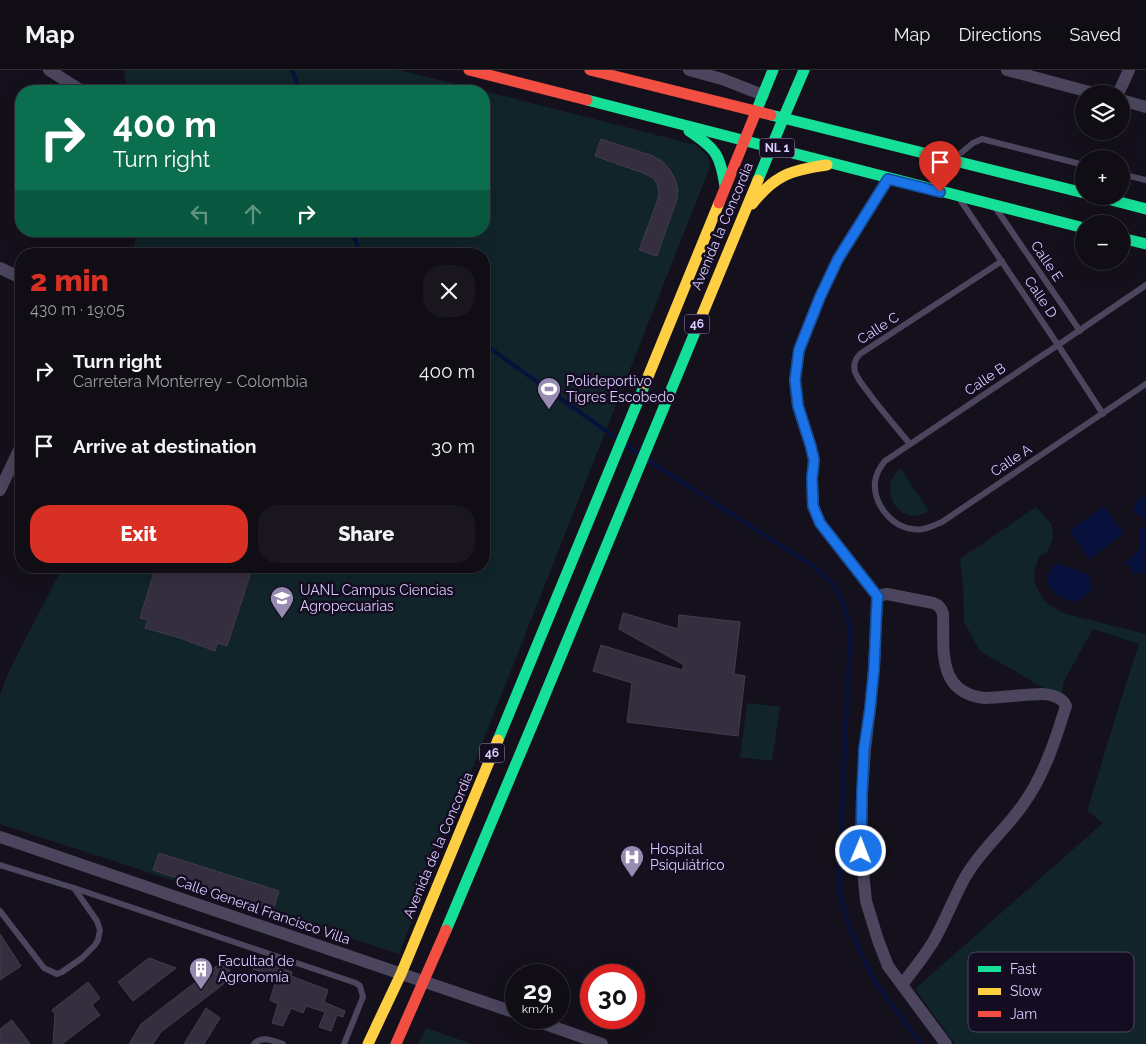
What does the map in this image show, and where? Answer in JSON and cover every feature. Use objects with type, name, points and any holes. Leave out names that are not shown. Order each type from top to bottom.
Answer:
[{"type":"main road","name":"NL 1","points":[[469,70],[1075,226]]},
{"type":"main road","name":"NL 1","points":[[593,70],[1075,191]]},
{"type":"main road","name":"Avenida la Concordia","points":[[613,462],[773,70]]},
{"type":"main road","name":"Avenida la Concordia","points":[[424,982],[804,70]]},
{"type":"main road","points":[[678,123],[713,149],[720,159],[725,187]]},
{"type":"main road","points":[[743,214],[768,186],[785,174],[801,169],[832,164]]},
{"type":"main road","points":[[1130,205],[1146,209]]},
{"type":"main road","points":[[1130,240],[1146,244]]},
{"type":"main road","name":"Avenida de la Concordia","points":[[368,1044],[401,974],[613,462]]},
{"type":"main road","name":"46","points":[[396,1044],[424,982]]},
{"type":"street","points":[[48,70],[72,85]]},
{"type":"street","points":[[689,70],[723,75],[763,95]]},
{"type":"street","points":[[1007,70],[1040,74],[1075,86]]},
{"type":"street","points":[[1122,85],[1129,70]]},
{"type":"street","points":[[1130,103],[1146,107]]},
{"type":"street","points":[[888,179],[838,259],[820,297],[799,350],[795,380],[798,406],[814,460],[812,478],[813,506],[820,523],[878,597],[874,669],[864,749],[862,794],[861,851],[866,901],[888,966],[946,1044]]},
{"type":"street","points":[[0,268],[15,275]]},
{"type":"street","points":[[0,488],[15,458]]},
{"type":"street","points":[[878,597],[886,594],[938,605],[943,614],[943,648],[951,681],[963,692],[974,697],[984,698],[1045,694],[1056,697],[1063,701],[1066,706],[1043,770],[1032,791],[1021,808],[968,873],[933,942],[902,985]]},
{"type":"street","name":"Calle General Francisco Villa","points":[[0,837],[505,1009]]},
{"type":"street","points":[[559,1029],[602,1044]]},
{"type":"lane","points":[[953,160],[974,143],[982,140],[1075,163]]},
{"type":"lane","points":[[1130,176],[1146,180]]},
{"type":"lane","name":"Calle D","points":[[957,196],[1103,414]]},
{"type":"lane","name":"Calle E","points":[[994,205],[1080,331]]},
{"type":"lane","name":"Calle C","points":[[910,444],[860,382],[854,365],[858,356],[1002,262]]},
{"type":"lane","name":"Calle B","points":[[886,513],[877,499],[875,481],[885,461],[1146,285]]},
{"type":"lane","name":"Calle A","points":[[886,513],[899,525],[912,529],[927,529],[942,522],[1146,384]]},
{"type":"lane","points":[[0,865],[356,983],[360,986],[363,997],[344,1044]]},
{"type":"lane","points":[[0,911],[44,968],[57,974],[82,958],[95,945],[100,930],[97,921],[74,888]]},
{"type":"lane","points":[[254,1044],[262,1039],[283,1044]]},
{"type":"green space","points":[[124,70],[399,70],[460,85],[126,85]]},
{"type":"green space","name":"Polideportivo Tigres Escobedo","points":[[490,93],[696,145],[707,155],[710,167],[399,954],[0,824],[0,695],[8,673],[59,573],[490,573],[490,248],[133,248],[136,237],[490,237]]},
{"type":"green space","points":[[900,468],[929,511],[920,515],[907,515],[893,502],[890,490],[891,483]]},
{"type":"green space","points":[[1036,507],[1052,525],[1053,539],[1047,552],[1040,556],[1034,570],[1035,584],[1045,602],[1063,613],[1146,634],[1146,1044],[955,1044],[915,989],[1103,823],[1087,811],[1139,644],[1093,629],[1064,681],[1061,698],[980,651],[964,622],[960,559]]},
{"type":"green space","points":[[747,703],[780,707],[772,761],[740,757]]},
{"type":"green space","points":[[426,1028],[472,1044],[418,1044]]},
{"type":"shaded area","points":[[1146,497],[1146,519],[1133,511],[1138,498]]},
{"type":"shaded area","points":[[1104,506],[1124,533],[1089,560],[1070,530]]},
{"type":"shaded area","points":[[1146,526],[1146,571],[1145,574],[1141,572],[1134,575],[1129,565],[1122,565],[1138,550],[1140,546],[1139,529]]},
{"type":"shaded area","points":[[1056,563],[1083,572],[1090,577],[1092,589],[1076,602],[1056,594],[1047,584],[1048,573]]},
{"type":"building","points":[[601,139],[653,156],[662,161],[675,179],[678,189],[677,199],[657,256],[639,250],[658,199],[657,184],[654,179],[646,174],[595,156]]},
{"type":"building","points":[[154,573],[251,573],[227,646],[217,643],[215,651],[145,628],[148,620],[140,618]]},
{"type":"building","points":[[623,613],[678,629],[679,615],[740,622],[734,674],[745,676],[738,736],[627,722],[632,683],[593,671],[601,645],[682,670],[684,665],[619,629]]},
{"type":"building","points":[[159,853],[279,891],[273,910],[153,870]]},
{"type":"building","points":[[0,934],[21,966],[0,980]]},
{"type":"building","points":[[149,958],[176,968],[133,1001],[118,982]]},
{"type":"building","points":[[256,960],[292,972],[291,976],[328,990],[324,1002],[345,1011],[343,1017],[337,1015],[331,1031],[319,1027],[325,1012],[306,1006],[303,1013],[291,1008],[283,1026],[272,1023],[278,1004],[270,1000],[277,977],[253,969]]},
{"type":"building","name":"Facultad de Agronomía","points":[[223,961],[234,976],[161,1032],[153,1044],[129,1044],[141,1024]]},
{"type":"building","points":[[88,982],[100,998],[92,1005],[100,1015],[62,1044],[53,1044],[55,1014],[52,1010]]},
{"type":"building","points":[[206,1008],[220,1018],[204,1044],[184,1044]]},
{"type":"building","points":[[12,1020],[30,1044],[0,1044],[0,1029]]},
{"type":"waterway","points":[[292,70],[298,85]]},
{"type":"waterway","points":[[354,237],[358,248]]},
{"type":"waterway","points":[[490,348],[616,438]]},
{"type":"waterway","points":[[626,445],[639,454]]},
{"type":"waterway","points":[[649,461],[813,566],[833,584],[845,607],[850,630],[839,890],[850,930],[875,982],[921,1044]]},
{"type":"traffic: fast","points":[[756,112],[773,70]]},
{"type":"traffic: fast","points":[[783,119],[804,70]]},
{"type":"traffic: fast","points":[[587,100],[1075,226]]},
{"type":"traffic: fast","points":[[771,115],[1075,191]]},
{"type":"traffic: fast","points":[[758,180],[783,119]]},
{"type":"traffic: fast","points":[[689,131],[711,148],[719,159],[725,186]]},
{"type":"traffic: fast","points":[[1130,205],[1146,209]]},
{"type":"traffic: fast","points":[[1130,240],[1146,244]]},
{"type":"traffic: fast","points":[[446,930],[700,320]]},
{"type":"traffic: fast","points":[[498,740],[645,384]]},
{"type":"traffic: slow","points":[[752,204],[776,180],[803,169],[827,165]]},
{"type":"traffic: slow","points":[[700,320],[758,180]]},
{"type":"traffic: slow","points":[[645,384],[719,203]]},
{"type":"traffic: slow","points":[[368,1044],[401,974],[498,740]]},
{"type":"traffic: jam","points":[[469,70],[587,100]]},
{"type":"traffic: jam","points":[[590,70],[771,115]]},
{"type":"traffic: jam","points":[[719,203],[756,112]]},
{"type":"traffic: jam","points":[[396,1044],[446,930]]},
{"type":"place","name":"Polideportivo Tigres Escobedo","points":[[549,410]]},
{"type":"place","name":"UANL Campus Ciencias Agropecuarias","points":[[282,619]]},
{"type":"place","name":"Hospital Psiquiátrico","points":[[632,878]]},
{"type":"place","name":"Facultad de Agronomía","points":[[201,990]]},
{"type":"route","points":[[861,851],[864,749],[874,669],[878,597],[820,523],[813,506],[812,478],[814,460],[798,406],[795,380],[799,350],[820,297],[838,259],[888,179],[940,192]]}]
